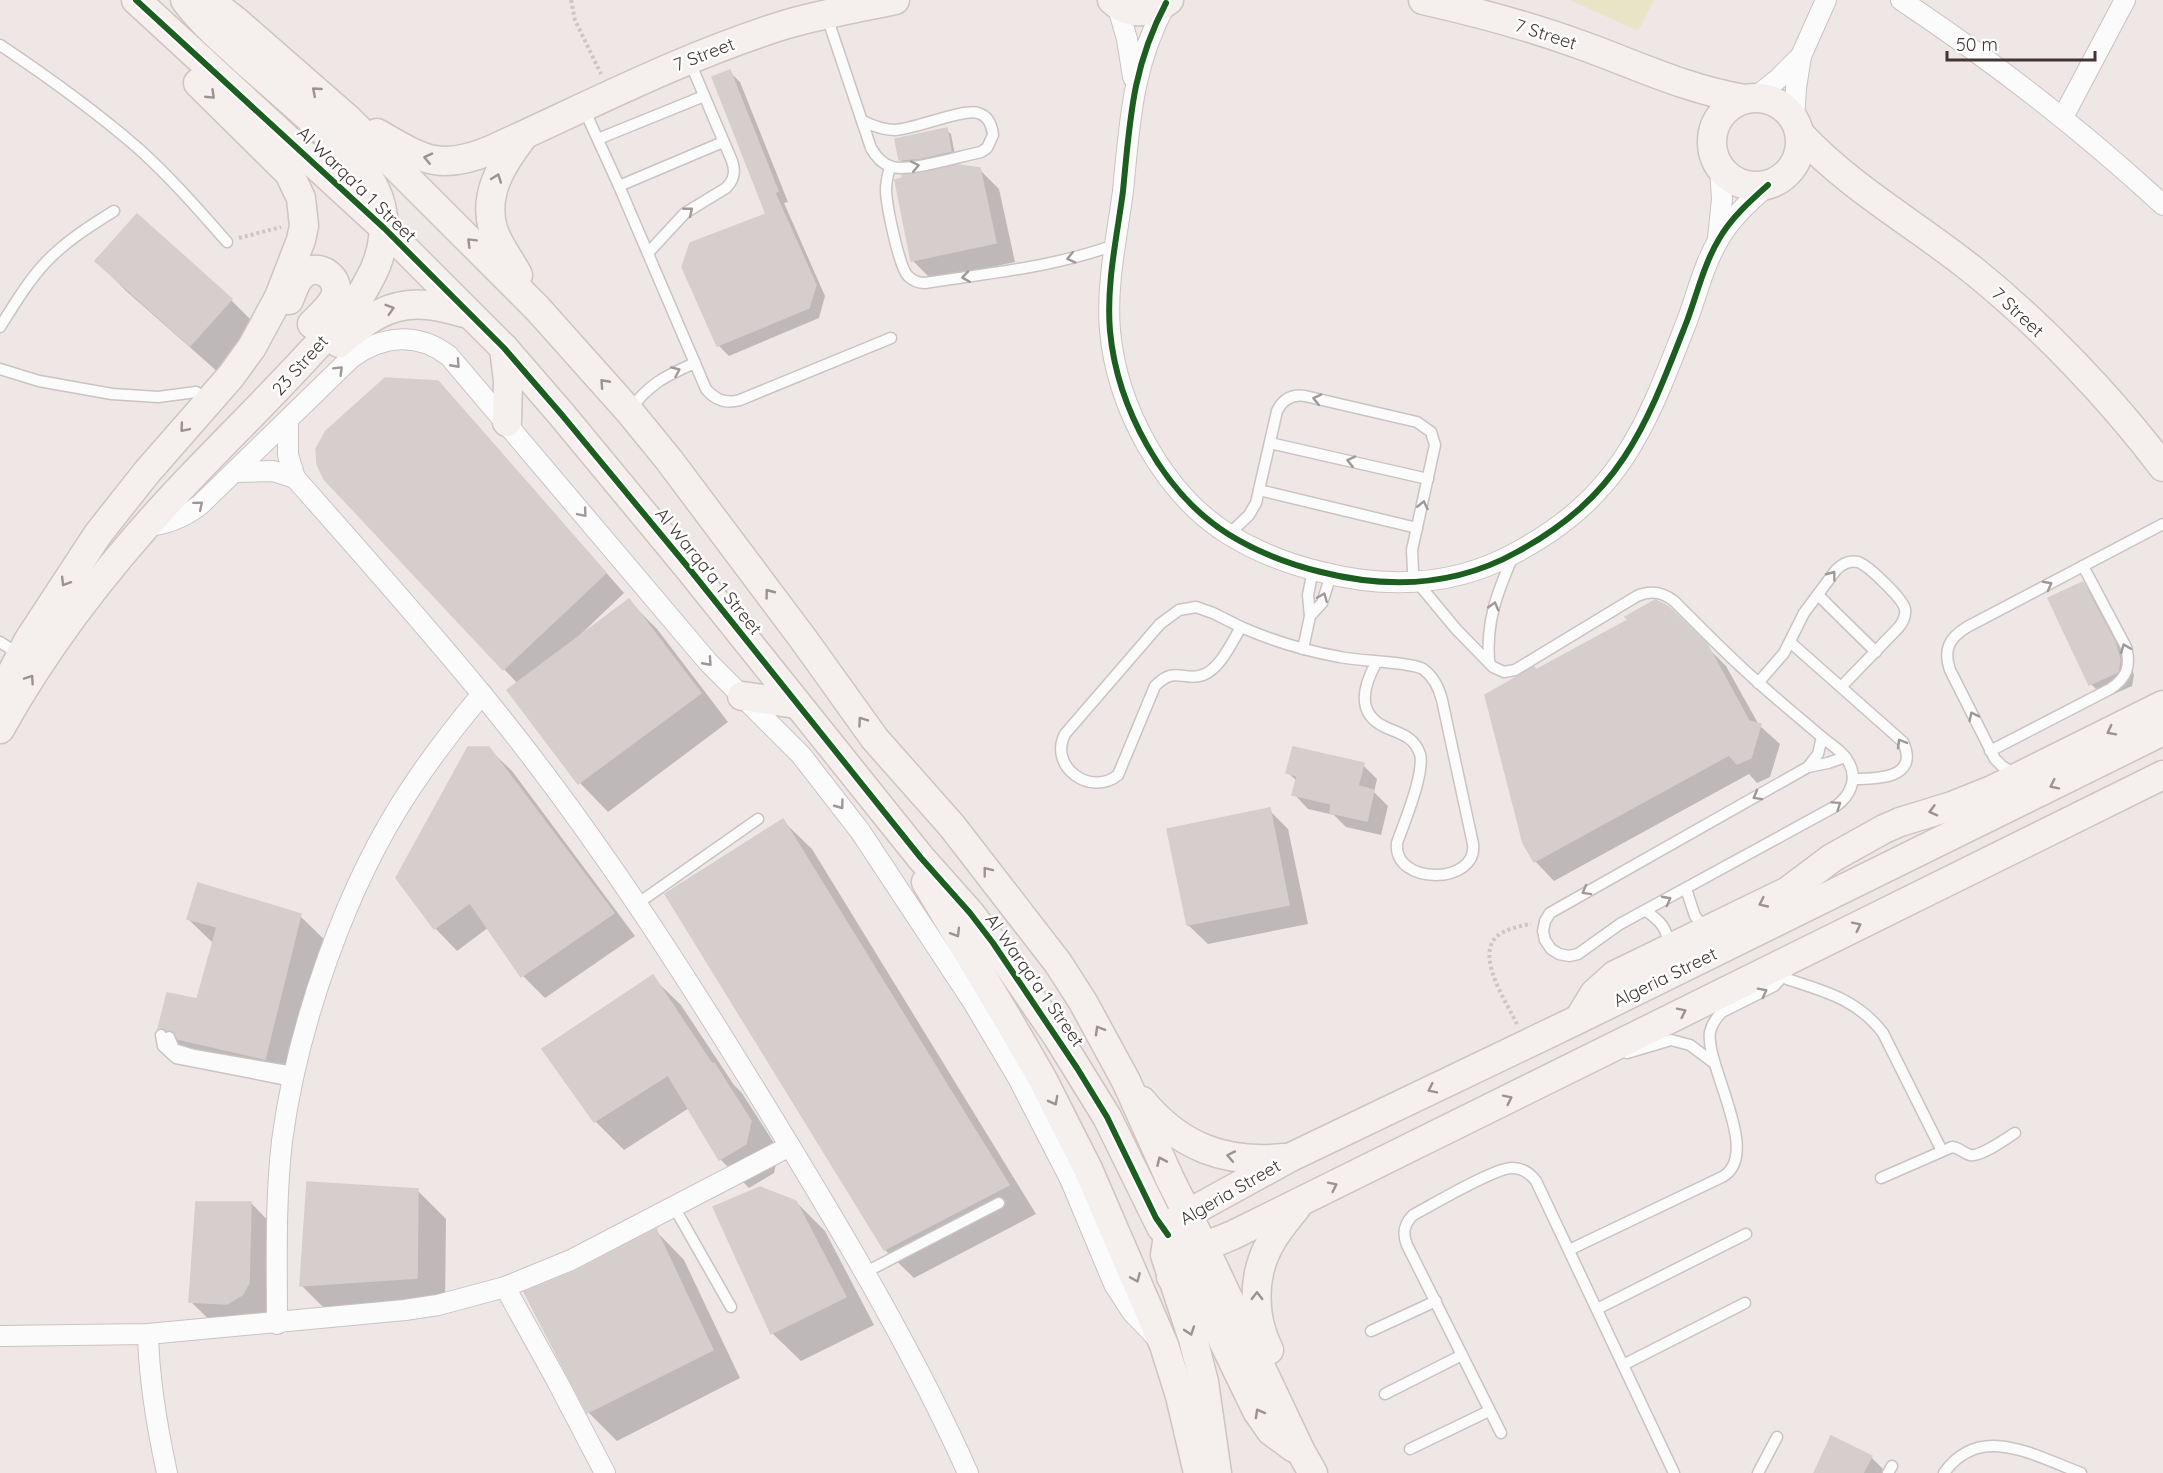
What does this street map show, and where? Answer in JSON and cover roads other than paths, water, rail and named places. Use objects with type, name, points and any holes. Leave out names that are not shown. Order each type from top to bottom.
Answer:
[{"type":"street","points":[[0,696],[10,649],[147,472],[231,376],[252,347],[279,297],[297,254],[304,226],[301,198],[289,173],[177,61],[136,0]]},
{"type":"street","name":"Al Warqa'a 1 Street","points":[[136,0],[384,228],[504,348],[687,566],[796,704],[993,943],[1057,1036],[1107,1117],[1156,1218],[1168,1235]]},
{"type":"street","name":"23 Street","points":[[0,729],[18,696],[75,611],[145,526],[290,376],[360,296],[381,252],[384,228],[380,203],[374,187],[360,166],[343,148],[209,28],[185,0]]},
{"type":"street","name":"Al Warqa'a 1 Street","points":[[209,0],[348,119],[537,308],[629,411],[669,460],[790,621],[875,739],[952,826],[1052,954],[1083,1002],[1126,1081],[1186,1214],[1307,1462]]},
{"type":"street","name":"7 Street","points":[[348,119],[404,150],[427,159],[459,160],[479,155],[523,136],[611,93],[689,59],[772,29],[825,14],[895,0]]},
{"type":"street","name":"7 Street","points":[[1423,0],[1542,32],[1710,93],[1749,99]]},
{"type":"street","points":[[1168,1],[1143,55],[1134,92],[1117,244],[1110,281],[1110,332],[1118,374],[1129,406],[1143,438],[1166,474],[1201,512],[1229,534],[1264,553],[1322,572],[1372,581],[1417,582],[1465,574],[1515,554],[1552,531],[1579,510],[1615,472],[1630,451],[1653,406],[1718,241],[1740,211],[1795,163],[1799,154],[1796,88],[1801,56],[1826,0]]},
{"type":"street","points":[[1901,0],[1991,62],[2063,117],[2163,205]]},
{"type":"street","points":[[2063,117],[2125,0]]},
{"type":"street","points":[[1114,2],[1137,12],[1147,12],[1168,1]]},
{"type":"street","points":[[1114,2],[1127,39],[1134,92]]},
{"type":"street","points":[[1718,241],[1722,199],[1720,169],[1713,154],[1712,137],[1719,117],[1735,103],[1749,99],[1778,79],[1801,56]]},
{"type":"street","name":"7 Street","points":[[1666,78],[1696,111],[1712,137]]},
{"type":"street","points":[[1749,99],[1773,101],[1789,112],[1797,127]]},
{"type":"street","name":"7 Street","points":[[1797,127],[1824,158],[1975,272],[2025,317],[2108,401],[2163,467]]},
{"type":"street","name":"7 Street","points":[[523,136],[502,165],[496,178],[491,218],[500,243],[537,308]]},
{"type":"street","points":[[1720,169],[1737,182],[1747,186],[1817,177],[1851,180]]},
{"type":"street","points":[[192,476],[245,400],[333,302],[336,297],[336,284],[329,274],[324,271],[311,270],[300,276],[282,317],[266,343],[256,355],[231,376]]},
{"type":"street","points":[[290,376],[326,353],[366,320],[389,309],[426,304],[469,314]]},
{"type":"street","points":[[145,526],[169,522],[190,513],[361,351],[382,341],[406,338],[429,344],[449,356],[708,662],[782,734],[807,762],[860,831],[973,1002],[1037,1111],[1070,1179],[1122,1298],[1143,1326],[1164,1345]]},
{"type":"street","points":[[504,348],[508,381],[507,422]]},
{"type":"street","points":[[288,421],[288,455],[295,478],[482,694],[542,772],[637,904],[716,1024],[836,1221],[922,1375],[968,1473]]},
{"type":"street","points":[[235,472],[273,471],[295,478]]},
{"type":"street","points":[[277,1324],[277,1220],[282,1143],[294,1076],[318,989],[342,922],[374,854],[410,790],[450,732],[482,694]]},
{"type":"street","points":[[742,696],[796,704]]},
{"type":"street","points":[[1579,1019],[1590,1000],[1605,983],[1626,969],[1788,891],[1832,858],[1884,829],[1972,799],[2163,705]]},
{"type":"street","name":"Algeria Street","points":[[2163,731],[1579,1019],[1289,1158],[1178,1219],[1168,1235],[1185,1246],[1204,1247],[1235,1234],[1605,1050],[1790,967],[2163,775]]},
{"type":"street","points":[[883,810],[1047,1087],[1088,1170],[1164,1345],[1180,1396],[1198,1473]]},
{"type":"street","points":[[1126,1081],[1157,1119],[1191,1143],[1228,1156],[1248,1159],[1289,1158]]},
{"type":"street","points":[[0,1336],[148,1334],[277,1324],[438,1305],[505,1287],[572,1260],[790,1146]]},
{"type":"street","points":[[1302,1201],[1270,1243],[1261,1267],[1256,1299],[1261,1330],[1285,1389],[1307,1462]]},
{"type":"street","points":[[1168,1235],[1165,1255],[1193,1339],[1204,1382],[1217,1473]]},
{"type":"street","points":[[1171,1277],[1182,1270],[1190,1273],[1263,1421],[1307,1462]]},
{"type":"street","points":[[505,1287],[605,1473]]},
{"type":"street","points":[[148,1334],[153,1399],[168,1473]]},
{"type":"lane","points":[[825,14],[874,154],[890,166],[904,168],[981,152],[987,148],[993,135],[990,122],[985,116],[971,112],[895,130],[873,126],[863,121]]},
{"type":"lane","points":[[0,45],[75,98],[140,151],[200,210],[227,242]]},
{"type":"lane","points":[[648,253],[685,213],[730,184],[734,173],[734,167],[689,59]]},
{"type":"lane","points":[[598,139],[704,96]]},
{"type":"lane","points":[[583,106],[706,389],[711,395],[717,399],[732,402],[891,338]]},
{"type":"lane","points":[[619,186],[723,142]]},
{"type":"lane","points":[[890,166],[886,189],[887,203],[904,271],[919,283],[1048,263],[1096,252],[1117,244]]},
{"type":"lane","points":[[0,327],[29,282],[46,262],[80,232],[114,211]]},
{"type":"lane","points":[[629,411],[639,397],[659,380],[695,363]]},
{"type":"lane","points":[[0,369],[76,389],[158,397],[196,392],[208,401]]},
{"type":"lane","points":[[1229,534],[1249,515],[1256,503],[1277,411],[1292,397],[1305,396],[1417,422],[1427,428],[1434,438],[1435,445],[1412,560],[1417,582],[1456,629],[1493,667],[1503,672],[1515,670],[1637,596],[1656,592],[1674,601],[1758,683],[1845,757],[1850,764],[1853,779],[1848,795],[1836,806],[1608,932],[1578,954],[1569,956],[1559,954],[1551,949],[1545,940],[1543,931],[1545,921],[1557,907],[1808,767],[1845,757]]},
{"type":"lane","points":[[1270,443],[1428,479]]},
{"type":"lane","points":[[1259,490],[1417,528]]},
{"type":"lane","points":[[2020,776],[2002,766],[1990,752],[1950,669],[1946,657],[1948,644],[1956,634],[2163,524]]},
{"type":"lane","points":[[1489,662],[1489,627],[1492,609],[1515,554]]},
{"type":"lane","points":[[1758,683],[1777,662],[1804,613],[1840,565],[1852,561],[1865,566],[1899,597],[1905,609],[1903,622],[1842,686]]},
{"type":"lane","points":[[1990,752],[2110,689],[2120,682],[2127,672],[2129,659],[2126,647],[2083,567]]},
{"type":"lane","points":[[1303,649],[1310,616],[1308,595],[1322,572]]},
{"type":"lane","points":[[1310,616],[1322,603],[1322,572]]},
{"type":"lane","points":[[1818,595],[1876,652]]},
{"type":"lane","points":[[1241,627],[1209,672],[1196,676],[1173,674],[1155,686],[1118,775],[1107,782],[1093,783],[1079,778],[1067,767],[1061,754],[1065,734],[1160,624],[1173,613],[1196,607],[1241,627],[1303,649],[1376,663],[1413,665],[1429,674],[1439,690],[1473,844],[1471,860],[1462,868],[1447,873],[1425,874],[1404,866],[1398,855],[1397,843],[1421,771],[1420,755],[1407,736],[1378,722],[1368,709],[1365,701],[1365,684],[1376,663]]},
{"type":"lane","points":[[1790,642],[1899,737],[1906,752],[1901,769],[1892,776],[1853,779]]},
{"type":"lane","points":[[1808,767],[1818,754],[1822,737]]},
{"type":"lane","points":[[637,904],[758,819]]},
{"type":"lane","points":[[1686,889],[1695,916],[1706,930]]},
{"type":"lane","points":[[1646,911],[1662,924],[1666,932],[1668,949]]},
{"type":"lane","points":[[1569,1250],[1722,1177],[1731,1170],[1736,1160],[1734,1133],[1727,1097],[1714,1062],[1710,1034],[1715,1019],[1722,1012],[1774,986],[1790,967],[1852,1003],[1874,1022],[1883,1033],[1942,1151]]},
{"type":"lane","points":[[165,1036],[174,1049],[294,1076]]},
{"type":"lane","points":[[1605,1050],[1633,1052],[1661,1041],[1671,1040],[1690,1045],[1714,1062]]},
{"type":"lane","points":[[1881,1178],[1942,1151],[1957,1148],[1968,1154],[1977,1154],[2015,1133]]},
{"type":"lane","points":[[1500,1434],[1405,1239],[1404,1232],[1408,1220],[1413,1215],[1502,1170],[1515,1168],[1532,1176],[1674,1473]]},
{"type":"lane","points":[[864,1273],[999,1203]]},
{"type":"lane","points":[[674,1207],[731,1307]]},
{"type":"lane","points":[[1597,1309],[1746,1234]]},
{"type":"lane","points":[[1371,1331],[1436,1302]]},
{"type":"lane","points":[[1623,1365],[1745,1304]]},
{"type":"lane","points":[[1385,1394],[1462,1355]]},
{"type":"lane","points":[[1410,1449],[1490,1411]]},
{"type":"lane","points":[[1758,1473],[1777,1437]]},
{"type":"lane","points":[[1944,1473],[1953,1460],[1966,1451],[1982,1445],[1996,1445],[2018,1450],[2081,1473]]}]
